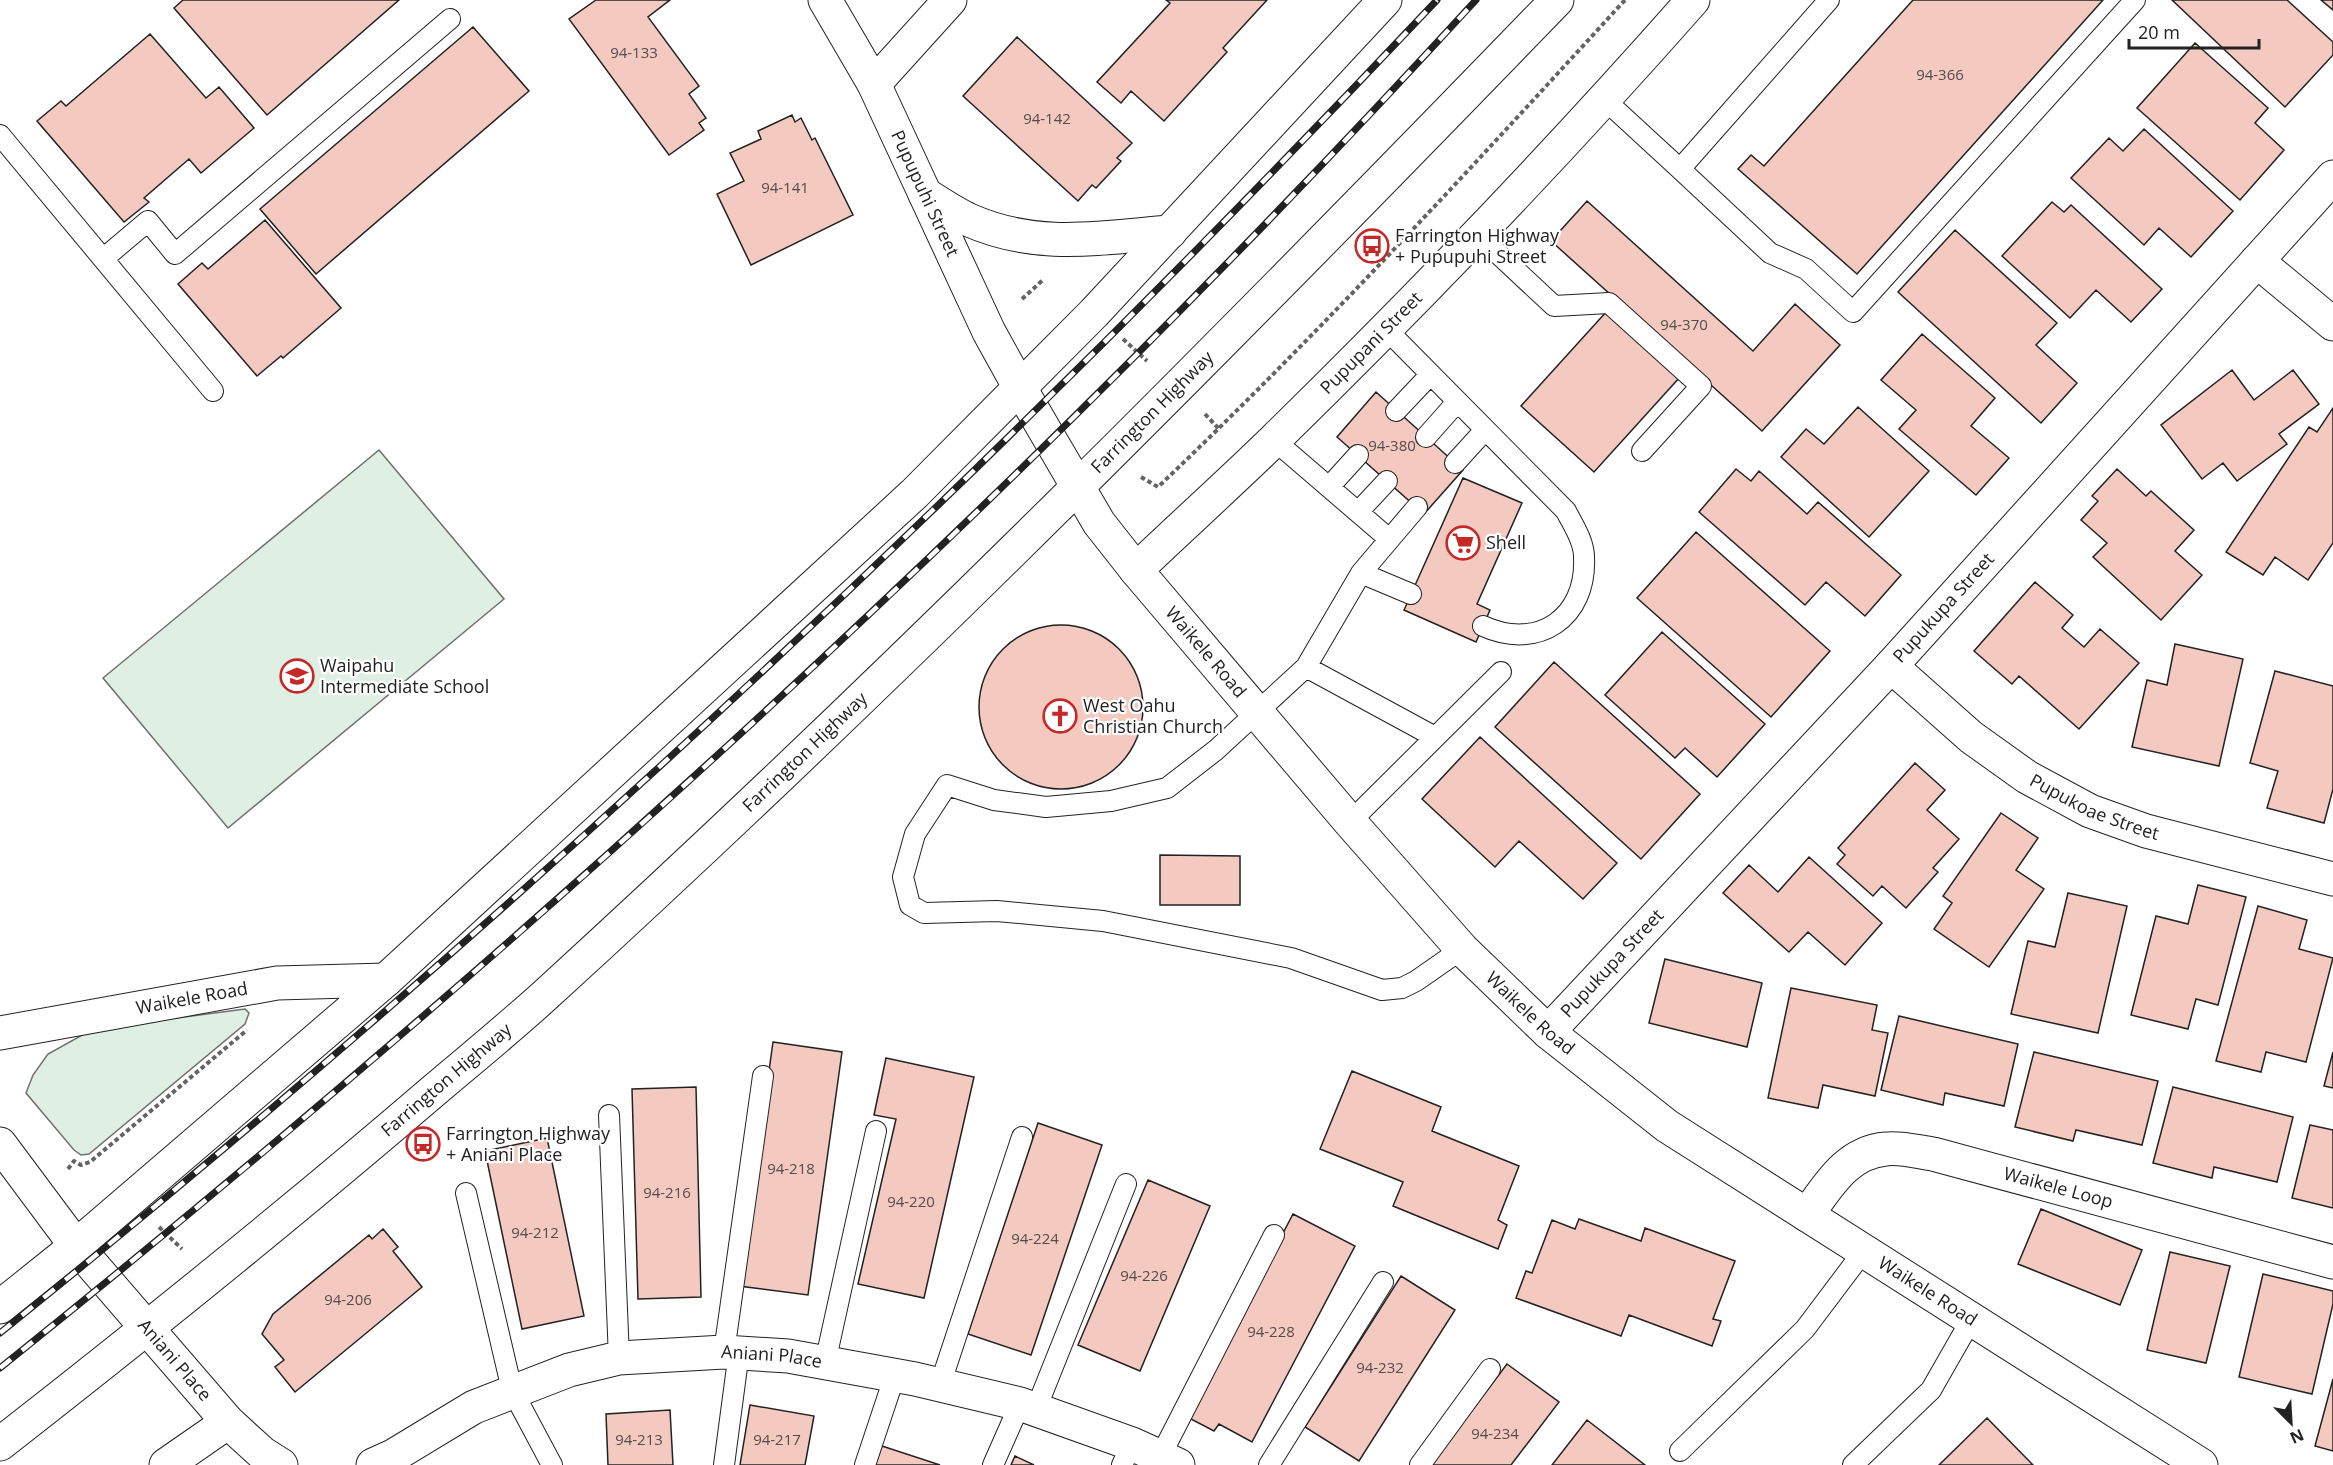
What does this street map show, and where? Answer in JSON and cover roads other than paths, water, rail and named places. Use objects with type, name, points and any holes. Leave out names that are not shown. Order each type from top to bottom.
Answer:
[{"type":"street","name":"Pupupuhi Street","points":[[825,0],[874,84],[989,332],[1020,388]]},
{"type":"street","points":[[874,84],[950,0]]},
{"type":"street","points":[[0,1307],[76,1246],[386,980],[914,494],[1170,232],[1385,0]]},
{"type":"street","name":"Farrington Highway","points":[[0,1444],[147,1329],[340,1171],[549,992],[833,726],[1077,487],[1328,237],[1557,0]]},
{"type":"street","name":"Pupupani Street","points":[[1136,570],[1274,440],[1478,235],[1605,100],[1693,0]]},
{"type":"street","name":"Pupukupa Street","points":[[1548,1032],[1891,666],[2333,177]]},
{"type":"street","points":[[925,194],[968,219],[1005,233],[1060,241],[1170,232]]},
{"type":"street","points":[[2257,261],[2333,324]]},
{"type":"street","name":"Waikele Road","points":[[1020,388],[1099,523],[1136,570],[1350,822],[1462,949],[1548,1032],[1667,1126],[2201,1465]]},
{"type":"street","name":"Pupukoae Street","points":[[1891,666],[1971,737],[2026,777],[2090,811],[2146,831],[2333,879]]},
{"type":"street","name":"Waikele Road","points":[[0,1033],[277,983],[386,980]]},
{"type":"street","points":[[0,1144],[76,1246]]},
{"type":"street","name":"Waikele Loop","points":[[1807,1215],[1840,1170],[1865,1153],[1888,1148],[1933,1154],[2333,1262]]},
{"type":"street","name":"Aniani Place","points":[[76,1246],[228,1422],[262,1453],[281,1465]]},
{"type":"street","name":"Aniani Place","points":[[373,1465],[393,1456],[474,1407],[512,1390],[569,1370],[620,1358],[732,1352],[788,1356],[895,1375],[1028,1407],[1148,1458]]},
{"type":"street","points":[[166,1465],[228,1422]]},
{"type":"lane","points":[[1680,169],[1829,0]]},
{"type":"lane","points":[[1605,100],[1770,253],[1806,269],[1853,312],[2135,0]]},
{"type":"lane","points":[[103,259],[148,221],[176,254],[450,19]]},
{"type":"lane","points":[[0,135],[213,391]]},
{"type":"lane","points":[[1478,235],[1554,306],[1609,303],[1701,386],[1642,451]]},
{"type":"lane","points":[[1384,328],[1566,511],[1585,555],[1583,577],[1575,600],[1551,627],[1536,634],[1520,637],[1500,634],[1483,626]]},
{"type":"lane","points":[[1396,411],[1430,375]]},
{"type":"lane","points":[[1426,437],[1457,402]]},
{"type":"lane","points":[[1455,463],[1485,430]]},
{"type":"lane","points":[[1274,440],[1389,538]]},
{"type":"lane","points":[[1329,487],[1358,455]]},
{"type":"lane","points":[[1358,512],[1387,481]]},
{"type":"lane","points":[[1417,507],[1361,573],[1306,667],[1167,788],[1110,801],[1046,807],[994,800],[947,785],[915,834],[903,877],[910,905],[924,913],[997,911],[1103,921],[1291,958],[1382,990],[1402,988],[1416,981],[1462,949]]},
{"type":"lane","points":[[1361,573],[1411,594]]},
{"type":"lane","points":[[1306,667],[1436,737]]},
{"type":"lane","points":[[1350,822],[1501,672]]},
{"type":"lane","points":[[724,1465],[732,1352],[763,1076]]},
{"type":"lane","points":[[609,1115],[620,1358]]},
{"type":"lane","points":[[825,1363],[876,1131]]},
{"type":"lane","points":[[940,1385],[1022,1137]]},
{"type":"lane","points":[[993,1465],[1028,1407],[1126,1184]]},
{"type":"lane","points":[[466,1193],[512,1390],[552,1465]]},
{"type":"lane","points":[[1148,1458],[1274,1235]]},
{"type":"lane","points":[[1680,1451],[1805,1329],[1863,1252]]},
{"type":"lane","points":[[1269,1465],[1383,1282]]},
{"type":"lane","points":[[1853,1465],[1931,1390],[1971,1320]]},
{"type":"lane","points":[[1420,1465],[1490,1369]]},
{"type":"lane","points":[[865,1465],[895,1375]]},
{"type":"railway","points":[[0,1333],[190,1178],[376,1019],[560,857],[741,691],[920,523],[1095,351],[1268,177],[1437,0]]},
{"type":"railway","points":[[0,1368],[388,1047],[764,712],[948,540],[1128,364],[1304,184],[1476,0]]},
{"type":"place","name":"Farrington Highway + Pupupuhi Street","points":[[1372,246]]},
{"type":"place","name":"Shell","points":[[1463,543]]},
{"type":"place","name":"Waipahu Intermediate School","points":[[297,676]]},
{"type":"place","name":"West Oahu Christian Church","points":[[1060,716]]},
{"type":"place","name":"Farrington Highway + Aniani Place","points":[[423,1144]]}]
